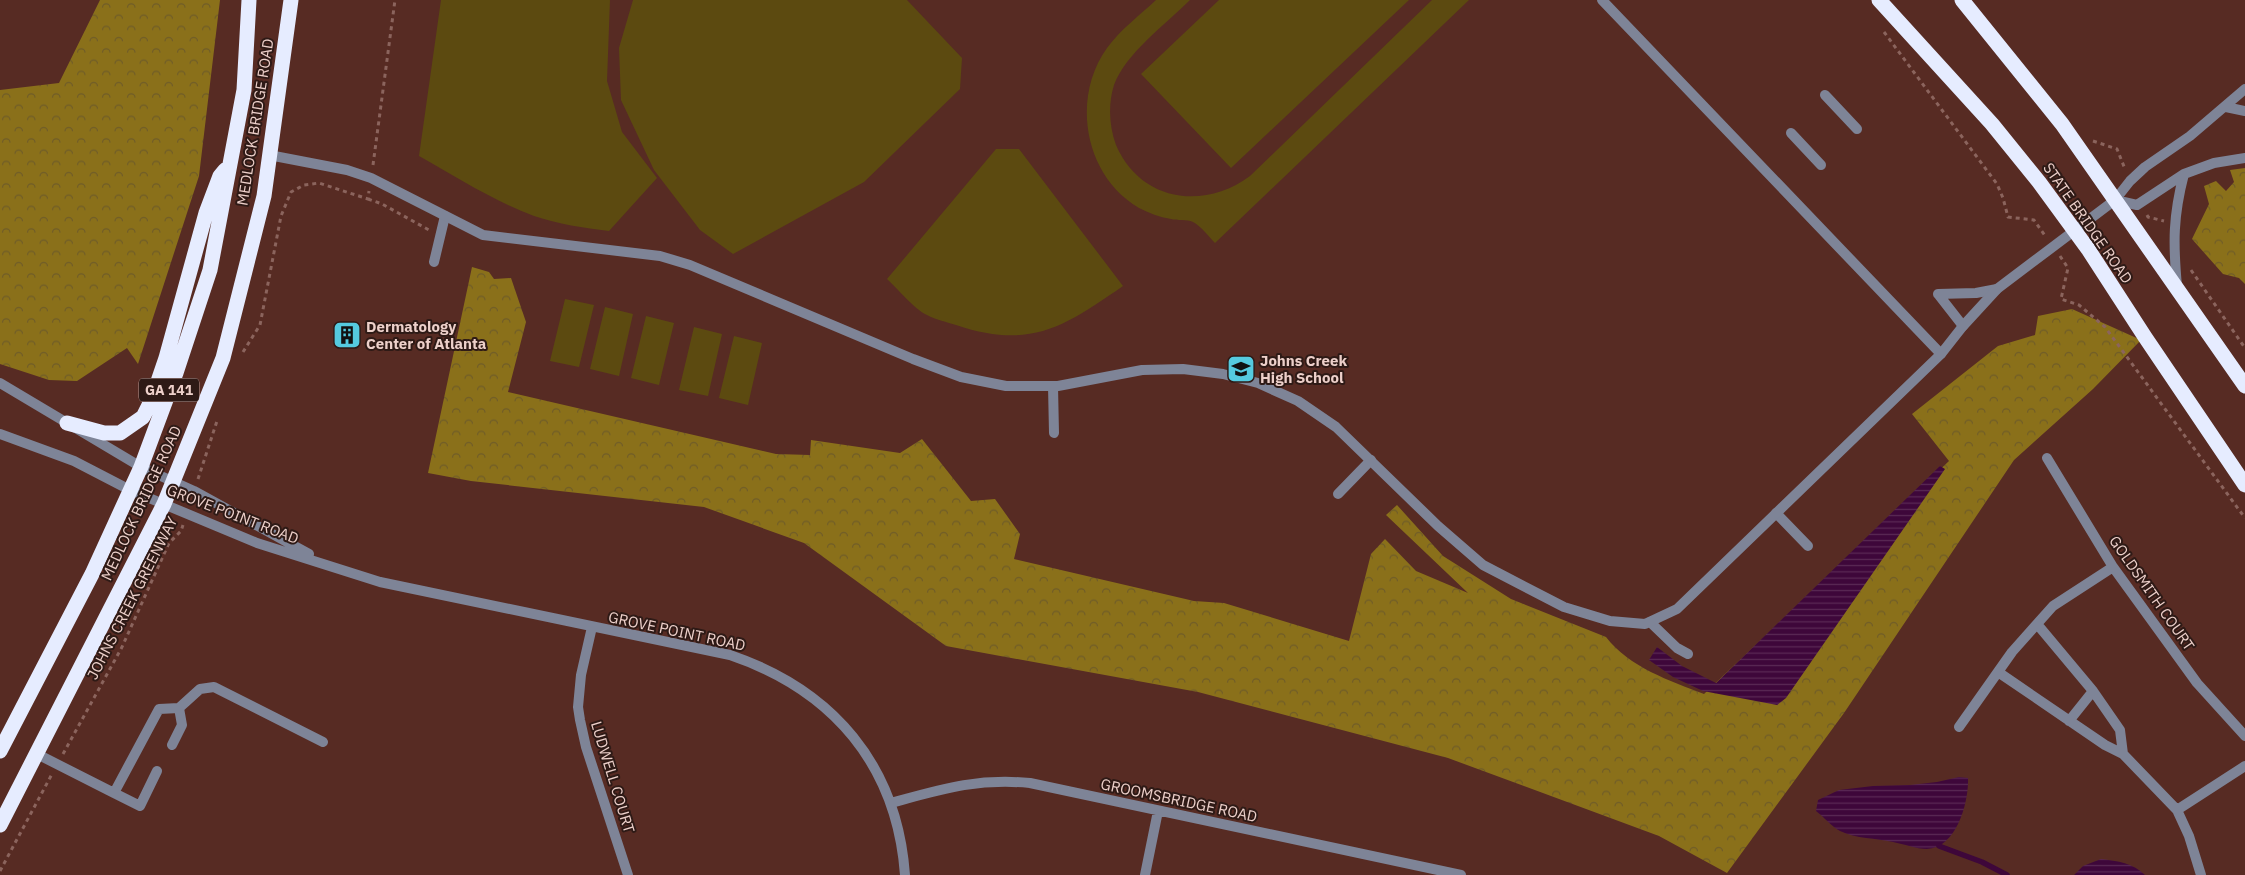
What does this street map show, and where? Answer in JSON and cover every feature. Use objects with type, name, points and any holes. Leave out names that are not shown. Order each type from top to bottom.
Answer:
[{"type":"highway","name":"MEDLOCK BRIDGE ROAD","points":[[0,751],[92,574],[141,467],[176,373],[210,270],[244,90],[249,0]]},
{"type":"highway","name":"MEDLOCK BRIDGE ROAD","points":[[0,825],[164,504],[224,358],[264,196],[291,0]]},
{"type":"highway","name":"STATE BRIDGE ROAD","points":[[1879,0],[1992,124],[2039,182],[2075,231],[2245,485]]},
{"type":"highway","points":[[1962,0],[2062,124],[2245,386]]},
{"type":"highway","name":"MEDLOCK BRIDGE ROAD","points":[[66,423],[104,433],[120,433],[133,426],[143,417],[152,400],[166,358],[206,213],[220,176],[231,162]]},
{"type":"street","points":[[1602,0],[1941,354]]},
{"type":"street","points":[[269,156],[347,170],[371,178],[483,235],[660,256],[690,266],[913,359],[961,377],[1006,386],[1053,386],[1142,370],[1183,369],[1223,374],[1258,383],[1298,401],[1336,427],[1438,526],[1484,565],[1564,607],[1610,621],[1645,624],[1678,609],[1941,354],[1963,326],[1997,289],[2115,200],[2130,181],[2145,167],[2190,136],[2245,89]]},
{"type":"street","points":[[1825,95],[1857,129]]},
{"type":"street","points":[[2226,107],[2245,111]]},
{"type":"street","points":[[1791,133],[1821,165]]},
{"type":"street","points":[[2115,200],[2137,205],[2184,174],[2214,163],[2245,158]]},
{"type":"street","points":[[2177,290],[2173,247],[2176,204],[2184,174]]},
{"type":"street","points":[[434,262],[445,216]]},
{"type":"street","points":[[1963,326],[1938,294],[1997,289]]},
{"type":"street","name":"GROVE POINT ROAD","points":[[0,383],[141,467],[194,491],[327,564]]},
{"type":"street","points":[[1053,386],[1054,433]]},
{"type":"street","name":"GROVE POINT ROAD","points":[[0,434],[74,462],[130,490],[257,543],[380,582],[730,655],[758,664],[788,680],[822,704],[851,734],[875,768],[891,803],[903,847],[905,875]]},
{"type":"street","name":"GOLDSMITH COURT","points":[[2047,458],[2113,567],[2197,683],[2245,736]]},
{"type":"street","points":[[1338,494],[1371,460]]},
{"type":"street","points":[[1776,513],[1808,546]]},
{"type":"street","points":[[1959,727],[2012,652],[2053,606],[2113,567]]},
{"type":"street","points":[[1650,622],[1677,648],[1688,654]]},
{"type":"street","points":[[2037,624],[2094,690],[2120,730],[2123,754]]},
{"type":"street","name":"LUDWELL COURT","points":[[592,627],[581,675],[578,708],[586,746],[628,875]]},
{"type":"street","points":[[1998,672],[2105,745],[2123,754],[2177,810],[2189,836],[2201,875]]},
{"type":"street","points":[[114,793],[159,708],[179,708],[200,689],[214,687],[323,742]]},
{"type":"street","points":[[2069,721],[2094,690]]},
{"type":"street","points":[[172,745],[182,725],[179,708]]},
{"type":"street","points":[[37,754],[140,806],[157,771]]},
{"type":"street","points":[[2177,810],[2245,766]]},
{"type":"street","name":"GROOMSBRIDGE ROAD","points":[[891,803],[956,785],[1004,781],[1030,783],[1461,875]]},
{"type":"street","points":[[1145,875],[1158,810]]},
{"type":"path","points":[[368,199],[395,0]]},
{"type":"path","points":[[240,355],[260,325],[281,216],[291,192],[304,185],[319,183],[382,204],[440,236]]},
{"type":"path","points":[[194,491],[218,419]]},
{"type":"path","name":"JOHNS CREEK GREENWAY","points":[[0,870],[122,647],[169,543],[181,531],[187,513]]},
{"type":"shaded area","points":[[441,0],[610,0],[607,81],[622,132],[657,178],[609,231],[571,225],[534,216],[490,196],[419,156]]},
{"type":"shaded area","points":[[633,0],[907,0],[962,58],[960,89],[864,182],[733,254],[700,230],[654,170],[621,100],[619,48]]},
{"type":"shaded area","points":[[1156,0],[1190,0],[1137,50],[1120,73],[1114,85],[1111,100],[1112,130],[1116,145],[1127,164],[1140,178],[1157,189],[1174,195],[1193,196],[1213,194],[1232,187],[1250,176],[1432,0],[1469,0],[1215,243],[1193,222],[1173,220],[1150,213],[1139,208],[1120,194],[1106,177],[1095,156],[1089,135],[1087,112],[1089,90],[1096,68],[1112,41]]},
{"type":"shaded area","points":[[1219,0],[1409,0],[1231,168],[1141,74]]},
{"type":"shaded area","points":[[996,149],[1019,149],[1123,286],[1082,313],[1064,323],[1045,330],[1026,334],[1005,335],[982,332],[934,318],[917,308],[887,279]]},
{"type":"shaded area","points":[[565,299],[594,305],[579,367],[550,361]]},
{"type":"shaded area","points":[[605,307],[633,314],[619,376],[590,369]]},
{"type":"shaded area","points":[[646,316],[674,323],[659,385],[631,378]]},
{"type":"shaded area","points":[[694,327],[722,334],[708,396],[679,390]]},
{"type":"shaded area","points":[[734,336],[762,343],[748,405],[719,398]]},
{"type":"shaded area","points":[[1940,466],[1945,469],[1786,698],[1777,705],[1703,691],[1673,677],[1649,660],[1657,647],[1682,666],[1716,683]]},
{"type":"shaded area","points":[[1959,777],[1968,778],[1968,788],[1963,810],[1953,832],[1946,841],[1937,847],[1923,849],[1846,834],[1837,829],[1816,811],[1818,800],[1839,790],[1873,786],[1910,785]]},
{"type":"shaded area","points":[[2101,859],[2130,865],[2145,875],[2074,875],[2083,866]]},
{"type":"green space","points":[[100,0],[220,0],[199,176],[138,364],[127,348],[77,381],[49,380],[0,364],[0,90],[59,83]]},
{"type":"green space","points":[[2245,168],[2245,284],[2239,278],[2223,274],[2192,239],[2209,204],[2204,186],[2216,181],[2226,191],[2234,182],[2230,170]]},
{"type":"green space","points":[[472,267],[489,272],[494,279],[511,278],[526,322],[508,392],[776,454],[810,455],[811,440],[900,453],[922,439],[971,501],[995,499],[1020,534],[1014,559],[1194,601],[1224,603],[1349,641],[1371,554],[1385,539],[1416,571],[1468,593],[1386,515],[1397,505],[1443,556],[1511,599],[1606,637],[1615,648],[1638,665],[1704,694],[1949,461],[1912,414],[1998,346],[2035,335],[2038,316],[2072,309],[2141,340],[2093,389],[2014,460],[1844,713],[1727,873],[1659,836],[1448,758],[1198,692],[946,646],[804,543],[704,507],[471,481],[428,473]]},
{"type":"waterway","points":[[1939,846],[1982,862],[2007,875]]},
{"type":"place","name":"Dermatology Center of Atlanta","points":[[347,335]]},
{"type":"place","name":"Johns Creek High School","points":[[1241,369]]}]
